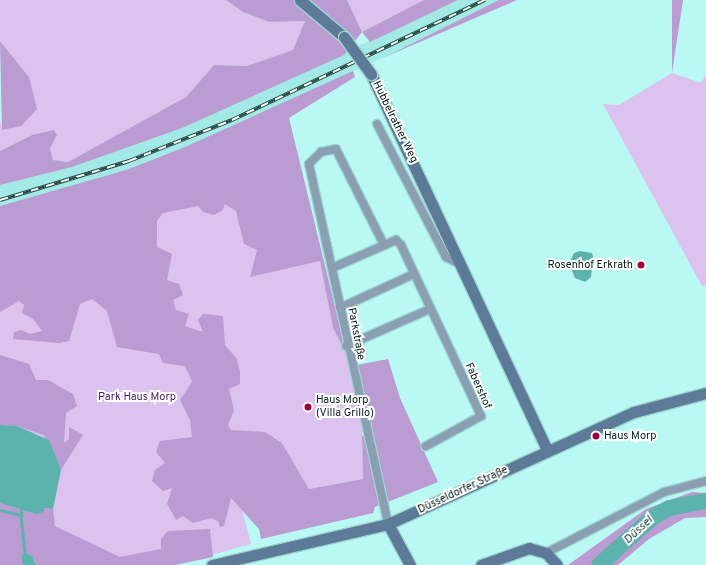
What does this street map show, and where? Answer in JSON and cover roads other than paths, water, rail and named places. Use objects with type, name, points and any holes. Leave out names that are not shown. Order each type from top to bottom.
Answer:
[{"type":"street","name":"Hubbelrather Weg","points":[[300,0],[344,37],[371,74],[548,450]]},
{"type":"street","name":"Hubbelrather Weg","points":[[377,124],[446,257],[462,265]]},
{"type":"street","name":"Parkstraße","points":[[384,246],[336,149],[321,152],[308,164],[332,268],[346,346],[388,524]]},
{"type":"street","name":"Fabershof","points":[[332,268],[396,240],[414,274],[481,416],[426,446]]},
{"type":"street","points":[[340,308],[414,274]]},
{"type":"street","points":[[346,346],[430,309]]},
{"type":"street","name":"Düsseldorfer Straße","points":[[212,565],[388,524],[548,450],[645,408],[706,393]]},
{"type":"street","points":[[546,553],[664,492],[706,481]]},
{"type":"street","points":[[388,524],[410,565]]},
{"type":"street","points":[[481,565],[524,548],[546,553],[557,565]]},
{"type":"waterway","name":"Düssel","points":[[599,565],[653,517],[669,508],[706,501]]},
{"type":"waterway","points":[[21,508],[21,515]]},
{"type":"waterway","points":[[0,510],[21,515],[25,553]]},
{"type":"railway","points":[[0,200],[129,161],[232,120],[485,0]]},
{"type":"place","name":"Rosenhof Erkrath","points":[[641,265]]},
{"type":"place","name":"Haus Morp (Villa Grillo)","points":[[308,407]]},
{"type":"place","name":"Haus Morp","points":[[596,436]]},
{"type":"park label","name":"Park Haus Morp","points":[[137,397]]}]
